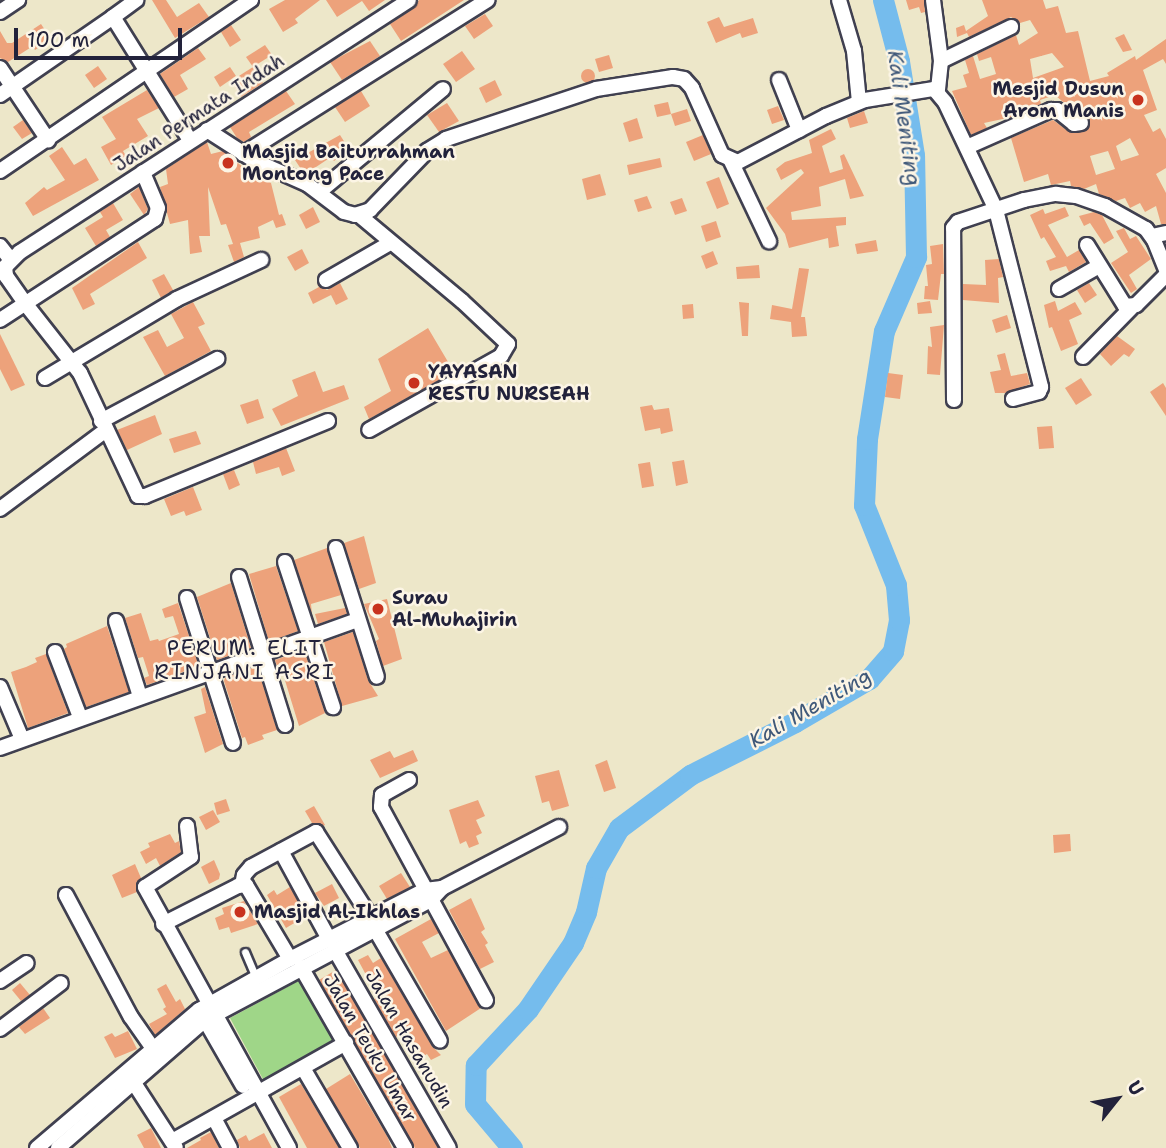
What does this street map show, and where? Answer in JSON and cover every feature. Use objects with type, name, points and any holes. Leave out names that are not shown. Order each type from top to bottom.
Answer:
[{"type":"street","points":[[0,12],[18,0]]},
{"type":"street","points":[[6,91],[136,0]]},
{"type":"street","points":[[0,171],[251,0]]},
{"type":"street","name":"Jalan Permata Indah","points":[[10,259],[409,0]]},
{"type":"street","points":[[243,154],[488,0]]},
{"type":"street","points":[[839,0],[854,51],[862,101]]},
{"type":"street","points":[[933,0],[941,61],[934,91],[967,147],[996,210],[1041,387],[1039,392],[1013,399]]},
{"type":"street","points":[[113,17],[190,140]]},
{"type":"street","points":[[941,61],[1010,27]]},
{"type":"street","points":[[0,68],[6,91],[48,140]]},
{"type":"street","points":[[359,215],[373,207],[427,151],[456,135],[582,92],[673,77],[690,83],[722,155],[731,161],[769,241]]},
{"type":"street","points":[[779,80],[799,130]]},
{"type":"street","points":[[319,192],[443,89]]},
{"type":"street","points":[[731,161],[743,161],[799,130],[862,101],[934,91]]},
{"type":"street","points":[[967,147],[1051,110],[1057,110],[1074,124],[1081,124]]},
{"type":"street","points":[[207,130],[243,154],[319,192],[344,212],[359,215],[505,338],[507,349],[369,430]]},
{"type":"street","points":[[0,320],[155,219],[158,208],[143,172]]},
{"type":"street","points":[[954,400],[953,228],[958,222],[1046,195],[1076,196],[1105,206],[1159,234],[1166,272],[1083,357]]},
{"type":"street","points":[[326,280],[390,243]]},
{"type":"street","points":[[1087,245],[1122,303],[1132,307]]},
{"type":"street","points":[[0,246],[10,259],[5,265],[6,274],[53,342],[72,361],[134,492],[141,497],[328,421]]},
{"type":"street","points":[[45,378],[177,299],[261,260]]},
{"type":"street","points":[[1059,289],[1100,267]]},
{"type":"street","points":[[0,509],[104,426],[216,359]]},
{"type":"street","points":[[336,548],[377,677]]},
{"type":"street","points":[[285,562],[333,707]]},
{"type":"street","points":[[239,577],[285,725]]},
{"type":"street","points":[[187,598],[233,743]]},
{"type":"street","points":[[0,748],[80,717],[358,620]]},
{"type":"street","points":[[116,621],[140,696]]},
{"type":"street","points":[[55,652],[80,717]]},
{"type":"street","points":[[0,687],[22,739]]},
{"type":"street","points":[[410,780],[382,794],[380,802],[486,1000]]},
{"type":"street","points":[[187,826],[191,857],[145,887],[207,1013],[254,1096],[279,1148]]},
{"type":"street","points":[[58,1148],[134,1083],[207,1013],[296,963],[559,827]]},
{"type":"street","points":[[163,924],[242,885],[247,870],[313,832],[319,834],[440,1041]]},
{"type":"street","name":"Jalan Hasanudin","points":[[281,851],[449,1148]]},
{"type":"street","name":"Jalan Teuku Umar","points":[[242,885],[249,888],[296,963],[405,1148]]},
{"type":"street","points":[[66,895],[131,1017],[153,1049]]},
{"type":"street","points":[[0,981],[27,963]]},
{"type":"street","points":[[37,1148],[153,1049],[256,978],[296,963]]},
{"type":"street","points":[[0,1029],[61,982]]},
{"type":"street","points":[[134,1083],[174,1145],[214,1118],[346,1044]]},
{"type":"street","points":[[303,1068],[350,1148]]},
{"type":"street","points":[[254,1096],[289,1148]]},
{"type":"street","points":[[214,1118],[230,1148]]},
{"type":"lane","points":[[245,952],[256,978]]},
{"type":"green space","points":[[302,979],[336,1042],[264,1081],[230,1018]]},
{"type":"building","points":[[152,0],[166,0],[177,17],[199,3],[209,17],[175,38]]},
{"type":"building","points":[[285,0],[320,0],[295,19],[298,23],[283,32],[269,9]]},
{"type":"building","points":[[326,0],[385,0],[369,11],[362,1],[337,17]]},
{"type":"building","points":[[419,0],[464,0],[401,41],[390,24],[414,8]]},
{"type":"building","points":[[906,0],[924,0],[925,12],[921,13],[919,7],[909,10]]},
{"type":"building","points":[[982,0],[1043,0],[1046,9],[1058,6],[1066,33],[1078,31],[1090,81],[1109,76],[1107,73],[1135,56],[1136,60],[1166,39],[1166,64],[1163,59],[1143,70],[1157,110],[1144,115],[1153,132],[1160,128],[1166,139],[1166,168],[1156,174],[1166,193],[1166,224],[1161,224],[1156,206],[1145,212],[1140,203],[1130,208],[1125,198],[1116,201],[1099,194],[1096,184],[1084,189],[1071,186],[1070,181],[1051,185],[1048,174],[1024,182],[1011,138],[1053,120],[1071,133],[1086,131],[1090,121],[1078,105],[1070,108],[1055,95],[1040,100],[1041,104],[1012,117],[984,123],[987,128],[971,135],[952,91],[967,87],[963,75],[969,73],[965,60],[973,56],[980,79],[996,74],[991,57],[979,61],[977,54],[1016,35],[1019,45],[1038,33],[1030,20],[1020,23],[1011,17],[969,37],[967,33],[957,37],[956,28],[964,25],[966,31],[988,16]],"holes":[[[1052,53],[1064,67],[1033,78],[1030,59]],[[1130,138],[1139,155],[1121,161],[1116,146]],[[1108,151],[1115,169],[1096,175],[1090,156]]]},
{"type":"building","points":[[485,14],[493,26],[474,39],[465,26]]},
{"type":"building","points":[[719,17],[724,27],[753,18],[758,33],[742,38],[740,33],[716,43],[707,22]]},
{"type":"building","points":[[41,24],[51,39],[35,50],[33,46],[8,62],[0,58],[0,31],[7,43],[12,43]]},
{"type":"building","points":[[231,25],[241,40],[230,47],[221,32]]},
{"type":"building","points":[[1124,34],[1132,50],[1123,52],[1115,38]]},
{"type":"building","points":[[370,41],[380,56],[342,80],[330,62]]},
{"type":"building","points":[[265,45],[272,55],[253,67],[246,57]]},
{"type":"building","points":[[198,48],[206,59],[180,75],[188,89],[174,97],[160,74]]},
{"type":"building","points":[[462,51],[475,69],[456,82],[443,64]]},
{"type":"building","points":[[609,55],[613,68],[599,72],[595,59]]},
{"type":"building","points":[[98,66],[107,79],[94,88],[85,75]]},
{"type":"building","points":[[230,67],[236,76],[220,87],[214,77]]},
{"type":"building","points":[[253,67],[263,83],[241,97],[231,81]]},
{"type":"building","points":[[585,69],[591,69],[595,76],[591,83],[585,83],[581,79],[581,73]]},
{"type":"building","points":[[495,80],[502,95],[486,103],[479,88]]},
{"type":"building","points":[[147,90],[159,108],[137,119],[148,136],[123,151],[126,156],[111,165],[101,147],[116,139],[102,117]]},
{"type":"building","points":[[286,91],[295,104],[249,132],[251,137],[244,142],[237,138],[230,127]]},
{"type":"building","points":[[361,91],[370,106],[345,122],[335,107]]},
{"type":"building","points":[[668,102],[671,114],[657,117],[654,105]]},
{"type":"building","points":[[447,103],[459,121],[439,132],[427,115]]},
{"type":"building","points":[[778,106],[784,120],[772,124],[767,110]]},
{"type":"building","points":[[687,109],[691,121],[675,126],[671,114]]},
{"type":"building","points":[[864,111],[868,123],[850,128],[847,118]]},
{"type":"building","points":[[637,118],[643,138],[629,142],[623,123]]},
{"type":"building","points":[[23,120],[32,133],[22,139],[13,127]]},
{"type":"building","points":[[831,129],[836,139],[822,146],[830,173],[843,169],[840,156],[844,154],[864,196],[850,199],[845,179],[819,187],[821,206],[791,212],[792,220],[846,217],[846,225],[836,226],[839,246],[829,248],[828,238],[789,248],[785,234],[766,208],[804,173],[801,169],[781,180],[776,169],[785,162],[812,153],[809,140]]},
{"type":"building","points":[[340,135],[349,149],[334,161],[331,157],[307,173],[303,172],[295,160]]},
{"type":"building","points":[[703,135],[711,154],[694,161],[686,142]]},
{"type":"building","points":[[207,142],[211,154],[223,151],[249,172],[271,183],[279,215],[282,214],[286,225],[276,228],[273,220],[258,227],[260,238],[240,243],[244,257],[234,262],[228,245],[233,244],[226,224],[221,225],[208,187],[210,236],[199,236],[202,252],[190,254],[188,220],[170,224],[160,187],[168,184],[166,169]]},
{"type":"building","points":[[62,147],[74,165],[86,158],[99,180],[33,216],[25,203],[44,187],[47,190],[65,180],[49,156]]},
{"type":"building","points":[[660,158],[662,167],[629,175],[627,165]]},
{"type":"building","points":[[600,174],[606,195],[587,200],[582,179]]},
{"type":"building","points":[[719,177],[729,204],[717,209],[706,182]]},
{"type":"building","points":[[139,187],[148,209],[144,215],[130,194]]},
{"type":"building","points":[[647,196],[652,208],[638,212],[634,200]]},
{"type":"building","points":[[682,198],[687,211],[675,215],[670,202]]},
{"type":"building","points":[[113,203],[123,220],[106,230],[110,237],[96,246],[85,228],[103,217],[100,212]]},
{"type":"building","points":[[313,207],[320,222],[306,229],[299,215]]},
{"type":"building","points":[[1065,207],[1069,216],[1048,225],[1067,257],[1079,250],[1086,262],[1069,272],[1066,266],[1050,271],[1046,261],[1056,257],[1044,237],[1041,239],[1030,215],[1043,209],[1045,214]]},
{"type":"building","points":[[1094,212],[1102,215],[1114,238],[1104,244],[1090,223],[1084,226],[1079,216]]},
{"type":"building","points":[[716,221],[721,237],[706,242],[701,226]]},
{"type":"building","points":[[1124,228],[1130,239],[1136,236],[1151,259],[1129,275],[1137,289],[1131,293],[1111,263],[1128,252],[1116,231]]},
{"type":"building","points":[[876,240],[878,251],[857,254],[855,244]]},
{"type":"building","points":[[138,242],[147,258],[90,294],[95,304],[83,310],[72,288]]},
{"type":"building","points":[[943,244],[944,274],[941,274],[938,300],[924,299],[925,286],[928,286],[926,265],[932,264],[930,246]]},
{"type":"building","points":[[302,249],[309,263],[295,271],[287,257]]},
{"type":"building","points":[[713,251],[718,264],[706,269],[701,256]]},
{"type":"building","points":[[999,259],[1003,277],[998,278],[999,303],[963,300],[963,284],[986,285],[985,260]]},
{"type":"building","points":[[759,265],[760,278],[737,279],[736,267]]},
{"type":"building","points":[[799,268],[809,269],[801,317],[805,317],[807,336],[792,337],[791,322],[770,319],[772,305],[792,309]]},
{"type":"building","points":[[164,274],[173,290],[161,298],[152,280]]},
{"type":"building","points":[[340,283],[348,299],[336,305],[331,295],[313,304],[308,293],[319,287],[317,284],[327,290]]},
{"type":"building","points":[[1089,283],[1097,295],[1085,303],[1077,290]]},
{"type":"building","points":[[930,301],[932,313],[918,314],[917,303]]},
{"type":"building","points":[[1055,301],[1058,311],[1075,302],[1082,314],[1069,320],[1078,344],[1061,351],[1052,327],[1049,328],[1044,305]]},
{"type":"building","points":[[193,302],[205,324],[198,327],[211,351],[165,376],[143,337],[158,330],[167,347],[184,338],[171,314]]},
{"type":"building","points":[[739,302],[749,303],[748,336],[742,336]]},
{"type":"building","points":[[693,304],[694,318],[683,319],[682,305]]},
{"type":"building","points":[[1007,315],[1011,328],[996,333],[992,320]]},
{"type":"building","points":[[944,325],[940,375],[927,374],[928,346],[932,347],[930,327]]},
{"type":"building","name":"YAYASAN RESTU NURSEAH","points":[[428,328],[454,372],[369,419],[364,407],[391,391],[378,359]]},
{"type":"building","points":[[0,334],[25,385],[11,391],[0,369]]},
{"type":"building","points":[[1117,336],[1135,349],[1129,357],[1124,354],[1111,366],[1100,354]]},
{"type":"building","points":[[1005,353],[1011,376],[1027,373],[1030,384],[1005,393],[995,393],[990,372],[1001,370],[997,355]]},
{"type":"building","points":[[315,371],[323,392],[344,385],[349,399],[281,426],[272,409],[298,396],[292,380]]},
{"type":"building","points":[[888,373],[903,375],[900,399],[885,397]]},
{"type":"building","points":[[1081,378],[1092,395],[1076,405],[1065,388]]},
{"type":"building","points":[[1163,383],[1166,388],[1166,416],[1150,392]]},
{"type":"building","points":[[258,399],[264,418],[247,424],[240,405]]},
{"type":"building","points":[[652,405],[654,410],[669,408],[673,431],[661,434],[660,428],[645,431],[640,407]]},
{"type":"building","points":[[155,415],[162,434],[127,450],[117,430]]},
{"type":"building","points":[[1052,426],[1054,448],[1039,449],[1037,427]]},
{"type":"building","points":[[196,431],[201,444],[174,453],[169,439]]},
{"type":"building","points":[[286,448],[295,471],[282,476],[279,467],[256,474],[253,462]]},
{"type":"building","points":[[684,460],[688,483],[676,486],[672,462]]},
{"type":"building","points":[[650,462],[654,486],[642,488],[638,464]]},
{"type":"building","points":[[234,470],[240,485],[229,490],[223,474]]},
{"type":"building","points":[[193,487],[202,510],[186,516],[184,511],[171,516],[164,499]]},
{"type":"building","points":[[364,536],[376,583],[359,589],[344,543]]},
{"type":"building","points":[[327,548],[341,595],[311,604],[312,614],[294,560]]},
{"type":"building","points":[[276,566],[298,631],[269,642],[249,574]]},
{"type":"building","points":[[231,583],[251,648],[217,660],[197,597]]},
{"type":"building","points":[[387,599],[402,659],[383,666],[376,641],[379,639],[364,604]]},
{"type":"building","points":[[178,603],[199,666],[147,685],[144,678],[149,676],[143,657],[138,658],[125,618],[141,613],[150,641],[159,641],[179,634],[173,616],[165,618],[162,609]]},
{"type":"building","points":[[345,608],[347,614],[318,624],[315,614]]},
{"type":"building","points":[[107,626],[129,692],[86,707],[64,649],[66,644]]},
{"type":"building","points":[[353,632],[368,680],[378,696],[342,706],[324,642]]},
{"type":"building","points":[[304,650],[325,713],[299,726],[283,674],[280,675],[275,660]]},
{"type":"building","points":[[46,654],[68,713],[28,728],[11,672],[37,662],[35,658]]},
{"type":"building","points":[[257,666],[277,730],[262,735],[264,739],[248,745],[245,737],[242,738],[224,681],[225,678]]},
{"type":"building","points":[[205,687],[223,744],[205,753],[194,717],[206,713],[201,689]]},
{"type":"building","points":[[413,750],[418,761],[380,778],[370,760],[390,751],[394,758]]},
{"type":"building","points":[[607,760],[616,788],[604,792],[595,765]]},
{"type":"building","points":[[559,770],[569,806],[552,811],[549,801],[542,803],[535,776]]},
{"type":"building","points":[[226,799],[230,811],[217,815],[214,803]]},
{"type":"building","points":[[478,800],[485,816],[476,820],[482,833],[476,836],[479,844],[469,848],[466,841],[460,844],[449,810]]},
{"type":"building","points":[[314,806],[325,825],[312,823],[305,811]]},
{"type":"building","points":[[213,810],[220,822],[206,830],[199,817]]},
{"type":"building","points":[[170,834],[175,843],[179,841],[181,852],[160,866],[156,858],[146,864],[140,852],[150,847],[148,843]]},
{"type":"building","points":[[1070,834],[1071,851],[1054,853],[1053,835]]},
{"type":"building","points":[[214,860],[220,874],[219,879],[209,884],[201,867]]},
{"type":"building","points":[[135,864],[141,878],[136,883],[137,892],[122,898],[112,875]]},
{"type":"building","points":[[401,873],[410,887],[387,899],[379,886]]},
{"type":"building","points":[[332,884],[339,898],[324,906],[315,893]]},
{"type":"building","points":[[290,887],[306,916],[286,928],[267,895],[274,890],[277,895]]},
{"type":"building","points":[[471,898],[485,929],[481,932],[488,943],[485,945],[494,962],[480,969],[449,910]]},
{"type":"building","points":[[244,901],[258,924],[231,933],[229,927],[219,930],[215,918],[224,914],[222,908]]},
{"type":"building","points":[[431,919],[439,933],[422,942],[431,958],[448,950],[481,1008],[446,1031],[395,939]]},
{"type":"building","points":[[368,955],[373,963],[381,958],[432,1046],[441,1055],[431,1060],[427,1054],[415,1061],[399,1035],[396,1037],[374,999],[377,998],[358,960]]},
{"type":"building","points":[[336,970],[438,1148],[415,1148],[319,980]]},
{"type":"building","points":[[20,983],[30,995],[21,1001],[12,990]]},
{"type":"building","points":[[166,984],[176,1002],[180,999],[185,1009],[155,1035],[149,1024],[167,1014],[157,989]]},
{"type":"building","points":[[43,1008],[50,1018],[25,1034],[19,1027]]},
{"type":"building","points":[[128,1031],[137,1049],[115,1058],[104,1037],[112,1033],[115,1037]]},
{"type":"building","points":[[350,1074],[392,1148],[360,1148],[326,1089]]},
{"type":"building","points":[[301,1084],[339,1148],[307,1148],[279,1097]]},
{"type":"building","points":[[151,1128],[161,1148],[144,1148],[137,1135]]},
{"type":"building","points":[[211,1132],[219,1148],[187,1148],[201,1140],[200,1138]]},
{"type":"building","points":[[264,1133],[272,1148],[240,1148],[237,1140],[246,1135],[249,1141]]},
{"type":"waterway","name":"Kali Meniting","points":[[512,1148],[475,1104],[476,1065],[528,1009],[573,943],[586,912],[596,868],[619,828],[690,775],[795,722],[869,679],[893,651],[899,620],[896,585],[864,505],[867,439],[884,331],[916,257],[914,155],[899,61],[883,0]]},
{"type":"place","name":"Mesjid Dusun Arom Manis","points":[[1138,100]]},
{"type":"place","name":"Masjid Baiturrahman Montong Pace","points":[[228,163]]},
{"type":"place","name":"YAYASAN RESTU NURSEAH","points":[[414,383]]},
{"type":"place","name":"Surau Al-Muhajirin","points":[[378,609]]},
{"type":"place","name":"Masjid Al-Ikhlas","points":[[240,912]]},
{"type":"district","name":"PERUM. ELIT RINJANI ASRI","points":[[245,660]]}]
